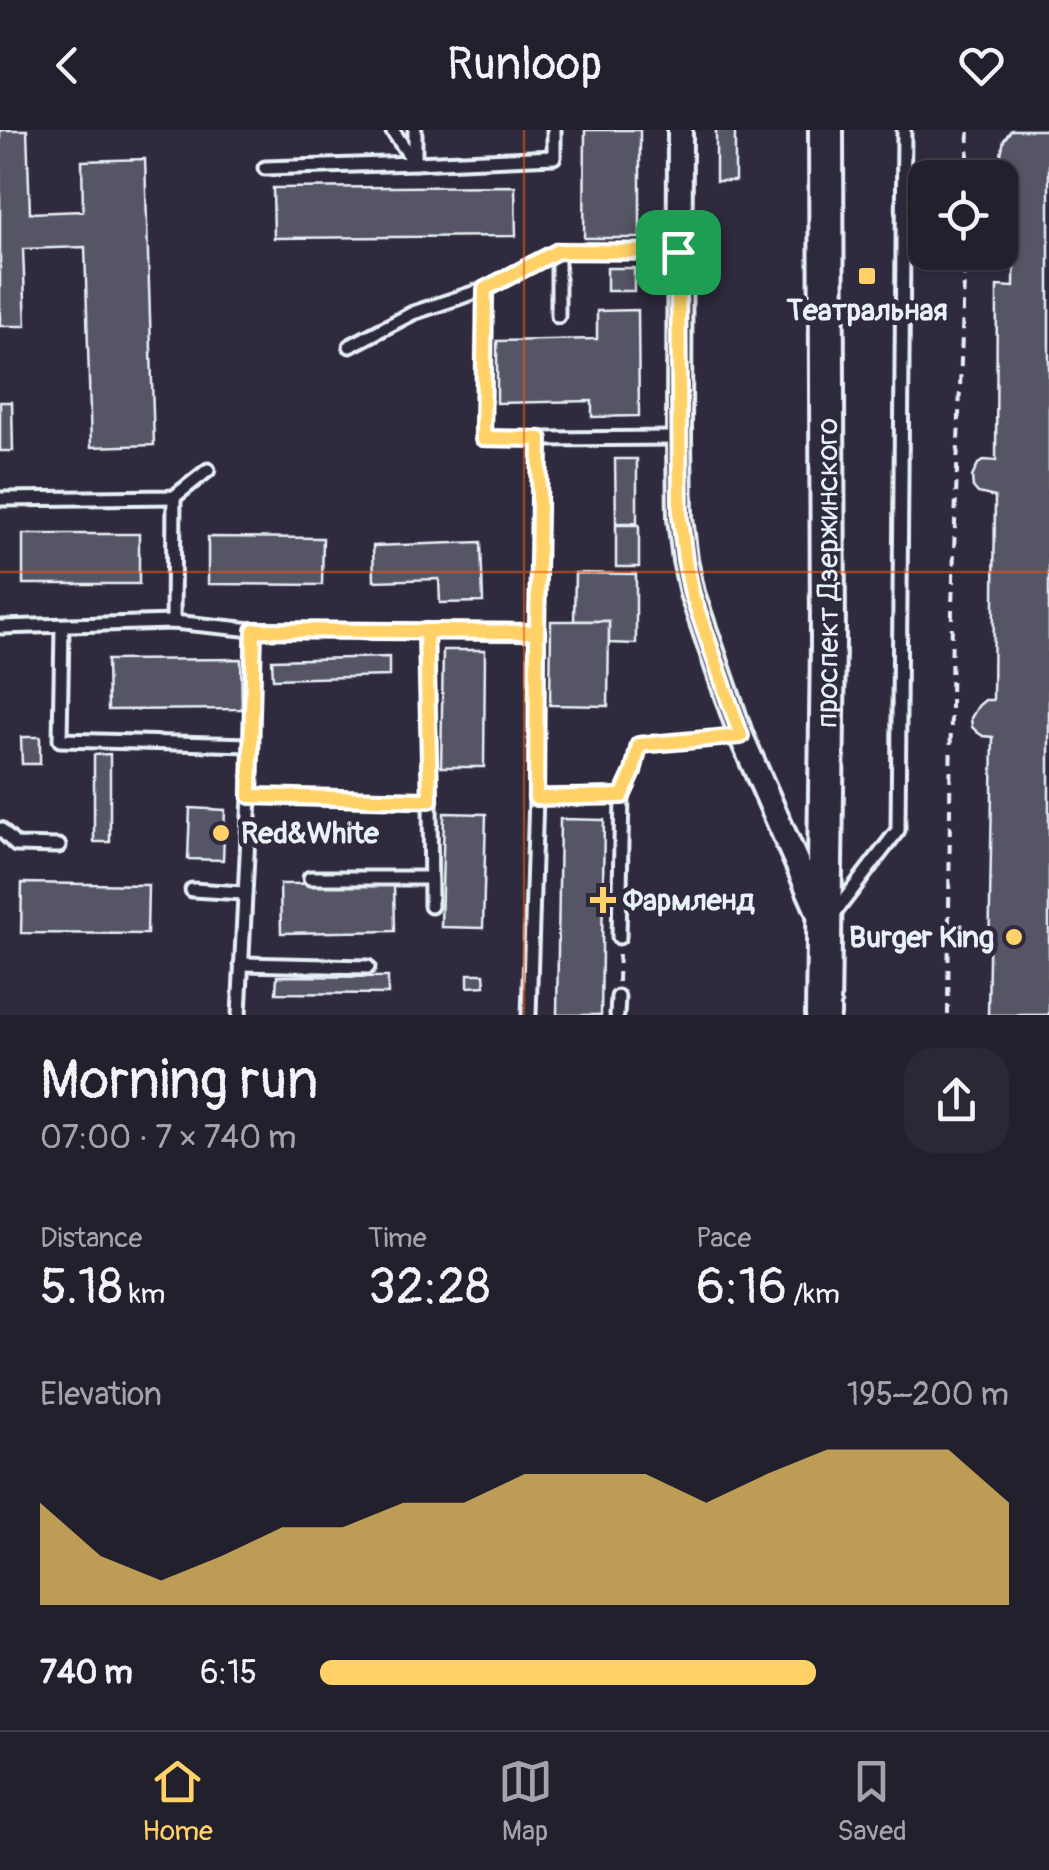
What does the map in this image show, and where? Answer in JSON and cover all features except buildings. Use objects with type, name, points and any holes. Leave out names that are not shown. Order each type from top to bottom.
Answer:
[{"type":"main road","name":"проспект Дзержинского","points":[[822,1015],[828,642],[826,130]]},
{"type":"street","points":[[680,130],[679,438],[685,560],[692,594],[741,736],[824,926]]},
{"type":"lane","points":[[392,130],[415,164]]},
{"type":"lane","points":[[415,130],[415,164]]},
{"type":"lane","points":[[265,168],[554,157],[554,130]]},
{"type":"lane","points":[[824,926],[898,830],[904,130]]},
{"type":"lane","points":[[558,251],[558,316]]},
{"type":"lane","points":[[350,346],[413,312],[485,289],[558,251],[678,252]]},
{"type":"lane","points":[[485,289],[483,438],[679,438]]},
{"type":"lane","points":[[530,1015],[540,439]]},
{"type":"lane","points":[[0,499],[174,497],[208,470]]},
{"type":"lane","points":[[173,622],[174,497]]},
{"type":"lane","points":[[0,627],[173,622],[254,630],[537,632]]},
{"type":"lane","points":[[62,627],[60,740],[251,746]]},
{"type":"lane","points":[[238,1015],[254,630]]},
{"type":"lane","points":[[426,631],[431,906]]},
{"type":"lane","points":[[619,937],[622,796],[639,745],[741,736]]},
{"type":"lane","points":[[250,796],[430,800]]},
{"type":"lane","points":[[536,798],[622,796]]},
{"type":"lane","points":[[0,829],[16,845],[59,846]]},
{"type":"lane","points":[[310,878],[430,878]]},
{"type":"lane","points":[[192,890],[244,892]]},
{"type":"lane","points":[[241,964],[368,967]]},
{"type":"lane","points":[[617,1015],[618,996]]},
{"type":"path","points":[[968,160],[969,130]]},
{"type":"path","points":[[948,1015],[952,606],[963,270]]},
{"type":"path","points":[[618,996],[619,937]]},
{"type":"place","name":"Театральная","points":[[867,276]]},
{"type":"place","name":"Red&White","points":[[221,833]]},
{"type":"place","name":"Фармленд","points":[[603,900]]},
{"type":"place","name":"Burger King","points":[[1014,937]]},
{"type":"route","points":[[678,252],[558,251],[485,289],[483,438],[540,439],[537,632],[426,631],[254,630],[250,796],[430,800],[426,631],[537,632],[536,798],[622,796],[639,745],[741,736],[692,594],[685,560],[680,518],[678,252]]}]
